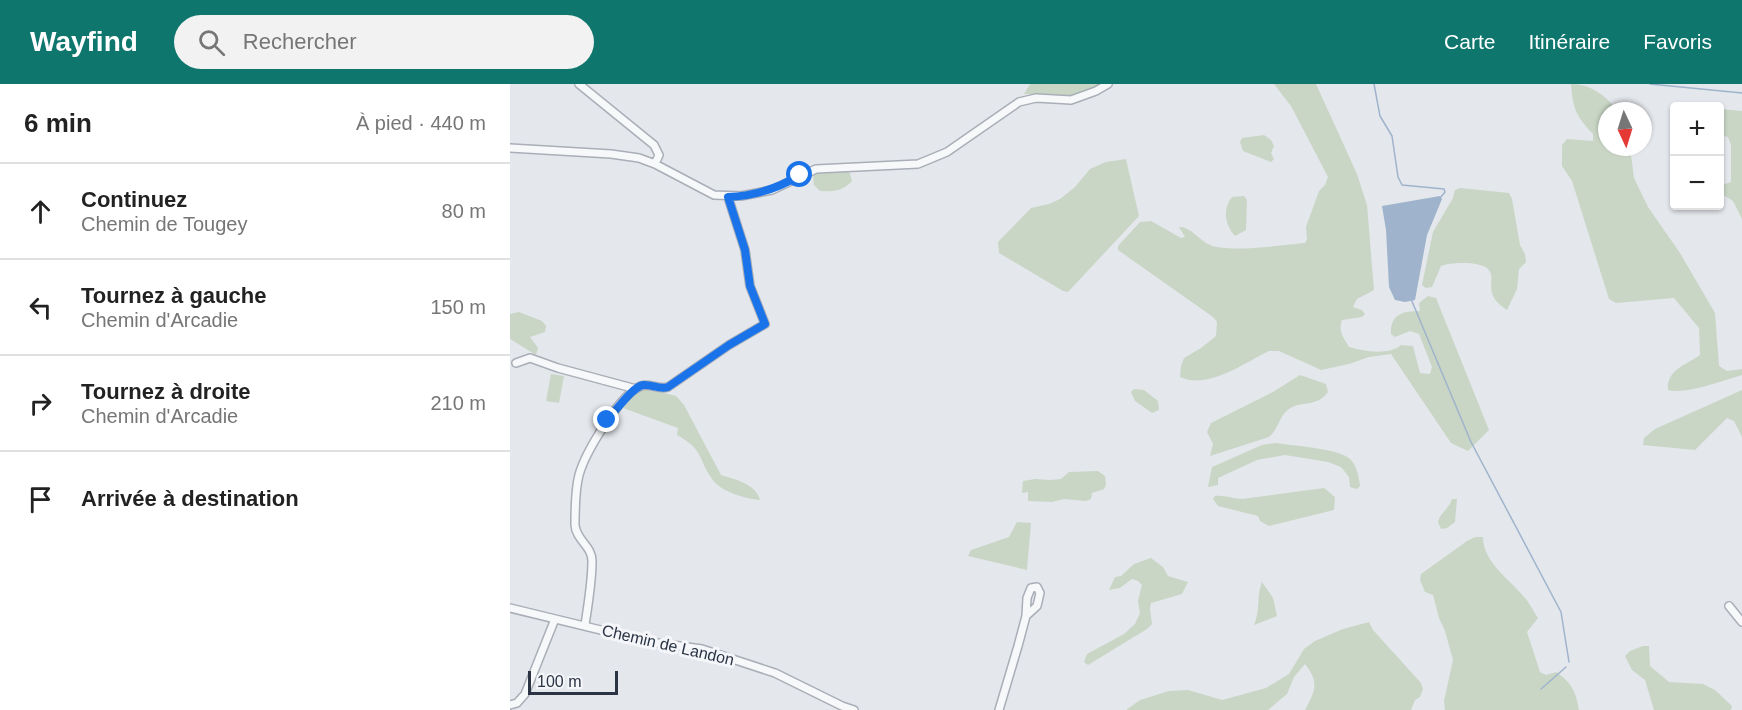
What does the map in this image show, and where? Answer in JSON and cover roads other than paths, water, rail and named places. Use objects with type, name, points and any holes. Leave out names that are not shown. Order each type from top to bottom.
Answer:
[{"type":"street","points":[[579,84],[654,145],[659,155],[655,164]]},
{"type":"street","points":[[510,148],[639,158],[714,195],[728,197],[772,190],[816,169],[918,164],[947,152],[1019,102],[1036,98],[1071,100],[1108,84]]},
{"type":"street","points":[[585,625],[592,560],[588,548],[576,532],[577,483],[580,472],[603,427],[636,389],[644,385],[662,389],[668,387],[729,345],[765,324],[750,286],[743,242],[728,197]]},
{"type":"street","points":[[516,363],[530,358],[636,389]]},
{"type":"street","points":[[1729,606],[1742,622]]},
{"type":"street","name":"Chemin de Landon","points":[[510,608],[650,642],[688,646],[724,656],[775,673],[854,710]]},
{"type":"street","points":[[999,710],[1026,616]]},
{"type":"street","points":[[510,705],[517,703],[525,694],[555,619]]},
{"type":"water","points":[[1440,196],[1442,199],[1427,235],[1415,300],[1405,302],[1395,300],[1389,287],[1386,230],[1382,206]]},
{"type":"waterway","points":[[1374,84],[1380,116],[1392,136],[1398,177],[1402,185],[1444,189],[1445,192],[1440,198]]},
{"type":"waterway","points":[[1650,84],[1742,93]]},
{"type":"waterway","points":[[1411,299],[1471,442],[1561,612],[1569,662]]},
{"type":"waterway","points":[[1541,689],[1566,667]]}]
